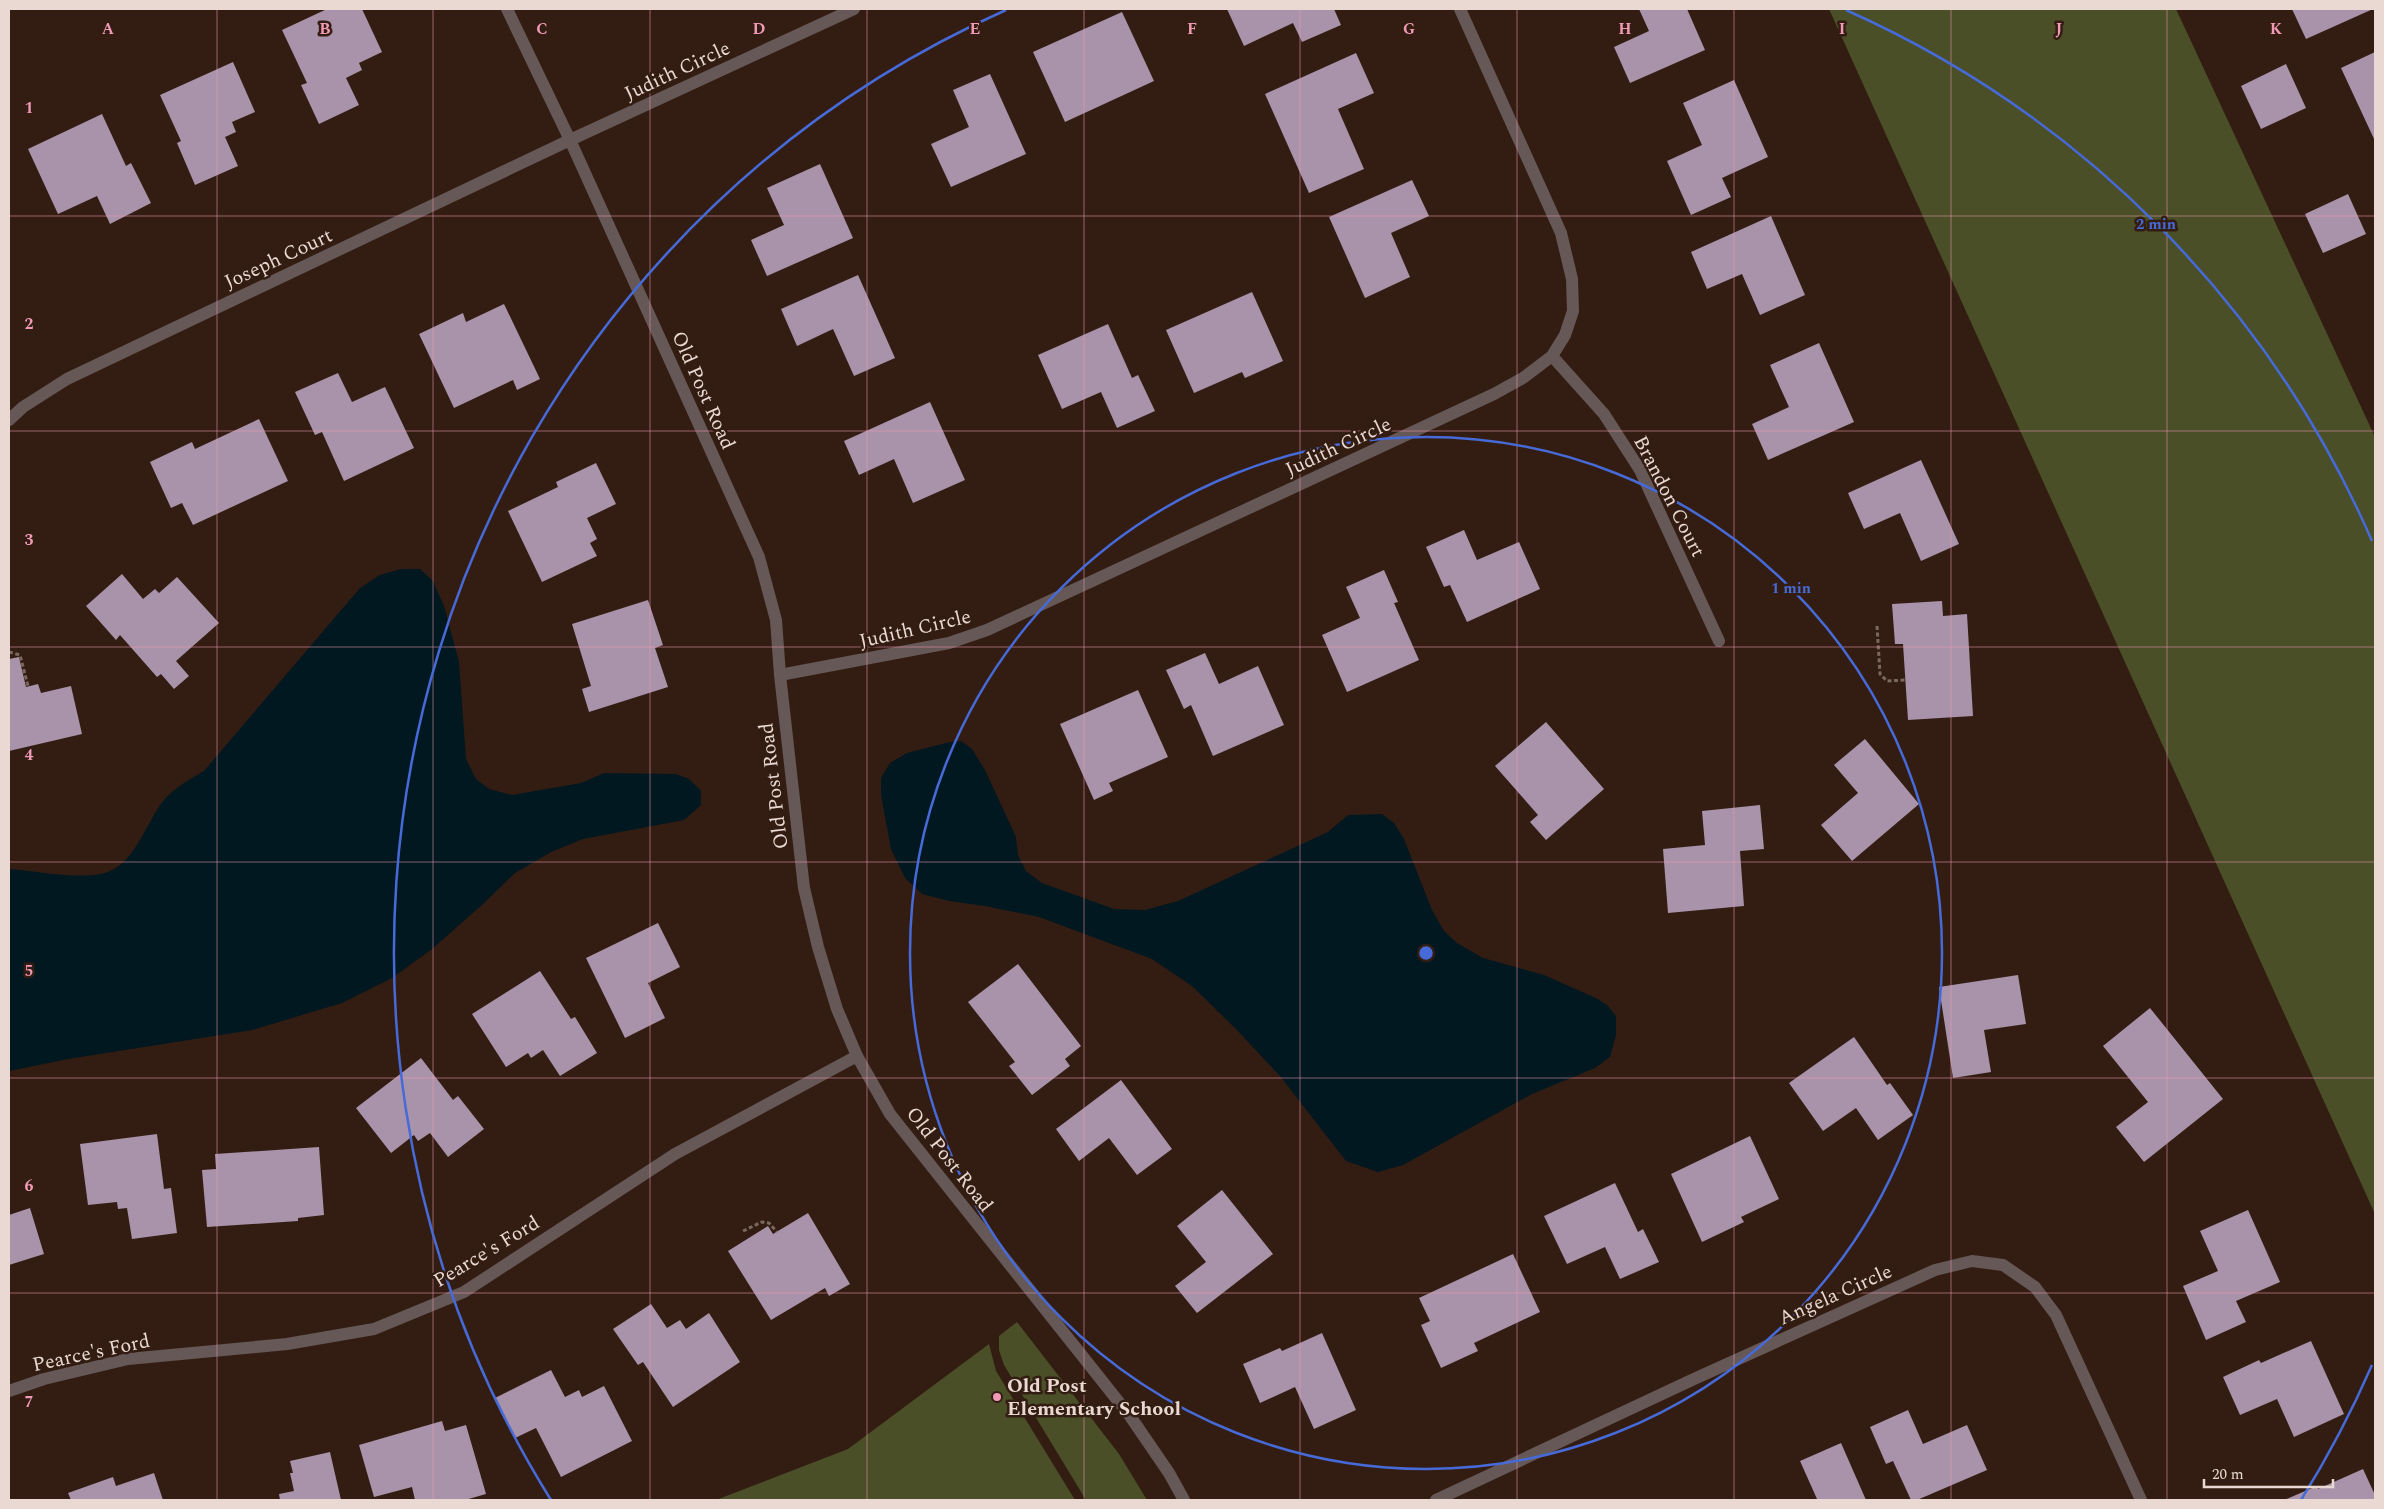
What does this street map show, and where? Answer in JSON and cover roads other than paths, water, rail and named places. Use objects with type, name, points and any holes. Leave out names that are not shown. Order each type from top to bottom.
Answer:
[{"type":"street","name":"Old Post Road","points":[[507,9],[570,140],[759,557],[776,620],[780,675],[804,888],[820,956],[837,1009],[858,1056],[890,1114],[1130,1416],[1169,1473],[1184,1500]]},
{"type":"street","name":"Judith Circle","points":[[570,140],[854,9]]},
{"type":"street","name":"Judith Circle","points":[[780,675],[949,643],[987,630],[1494,394],[1523,378],[1552,356],[1565,335],[1573,311],[1572,278],[1561,232],[1460,9]]},
{"type":"street","name":"Joseph Court","points":[[9,420],[23,407],[67,379],[570,140]]},
{"type":"street","name":"Brandon Court","points":[[1552,356],[1604,414],[1640,470],[1719,641]]},
{"type":"street","name":"Pearce's Ford","points":[[9,1391],[44,1379],[128,1359],[287,1344],[374,1329],[464,1292],[675,1154],[858,1056]]},
{"type":"street","name":"Angela Circle","points":[[1436,1500],[1694,1379],[1926,1274],[1972,1261],[2003,1265],[2035,1287],[2056,1315],[2141,1500]]},
{"type":"water","points":[[401,569],[420,569],[433,581],[444,606],[459,662],[466,759],[476,779],[489,789],[512,795],[581,783],[604,773],[676,774],[689,779],[701,791],[701,805],[684,820],[583,839],[551,852],[515,873],[432,949],[392,978],[342,1003],[252,1030],[68,1059],[9,1071],[9,869],[78,876],[101,874],[113,870],[131,854],[164,800],[177,788],[204,771],[360,588],[380,575]]},
{"type":"water","points":[[961,741],[972,749],[985,770],[1016,837],[1018,855],[1026,871],[1042,883],[1114,909],[1145,910],[1178,901],[1328,832],[1348,815],[1382,814],[1394,823],[1404,839],[1432,910],[1444,931],[1457,943],[1483,958],[1544,975],[1598,999],[1608,1006],[1616,1016],[1616,1035],[1610,1057],[1595,1068],[1532,1094],[1403,1165],[1378,1172],[1346,1161],[1280,1076],[1236,1029],[1192,986],[1152,959],[1039,917],[949,901],[922,894],[905,878],[891,849],[881,795],[881,778],[890,763],[907,753]]},
{"type":"place","name":"Old Post Elementary School","points":[[997,1397]]}]
